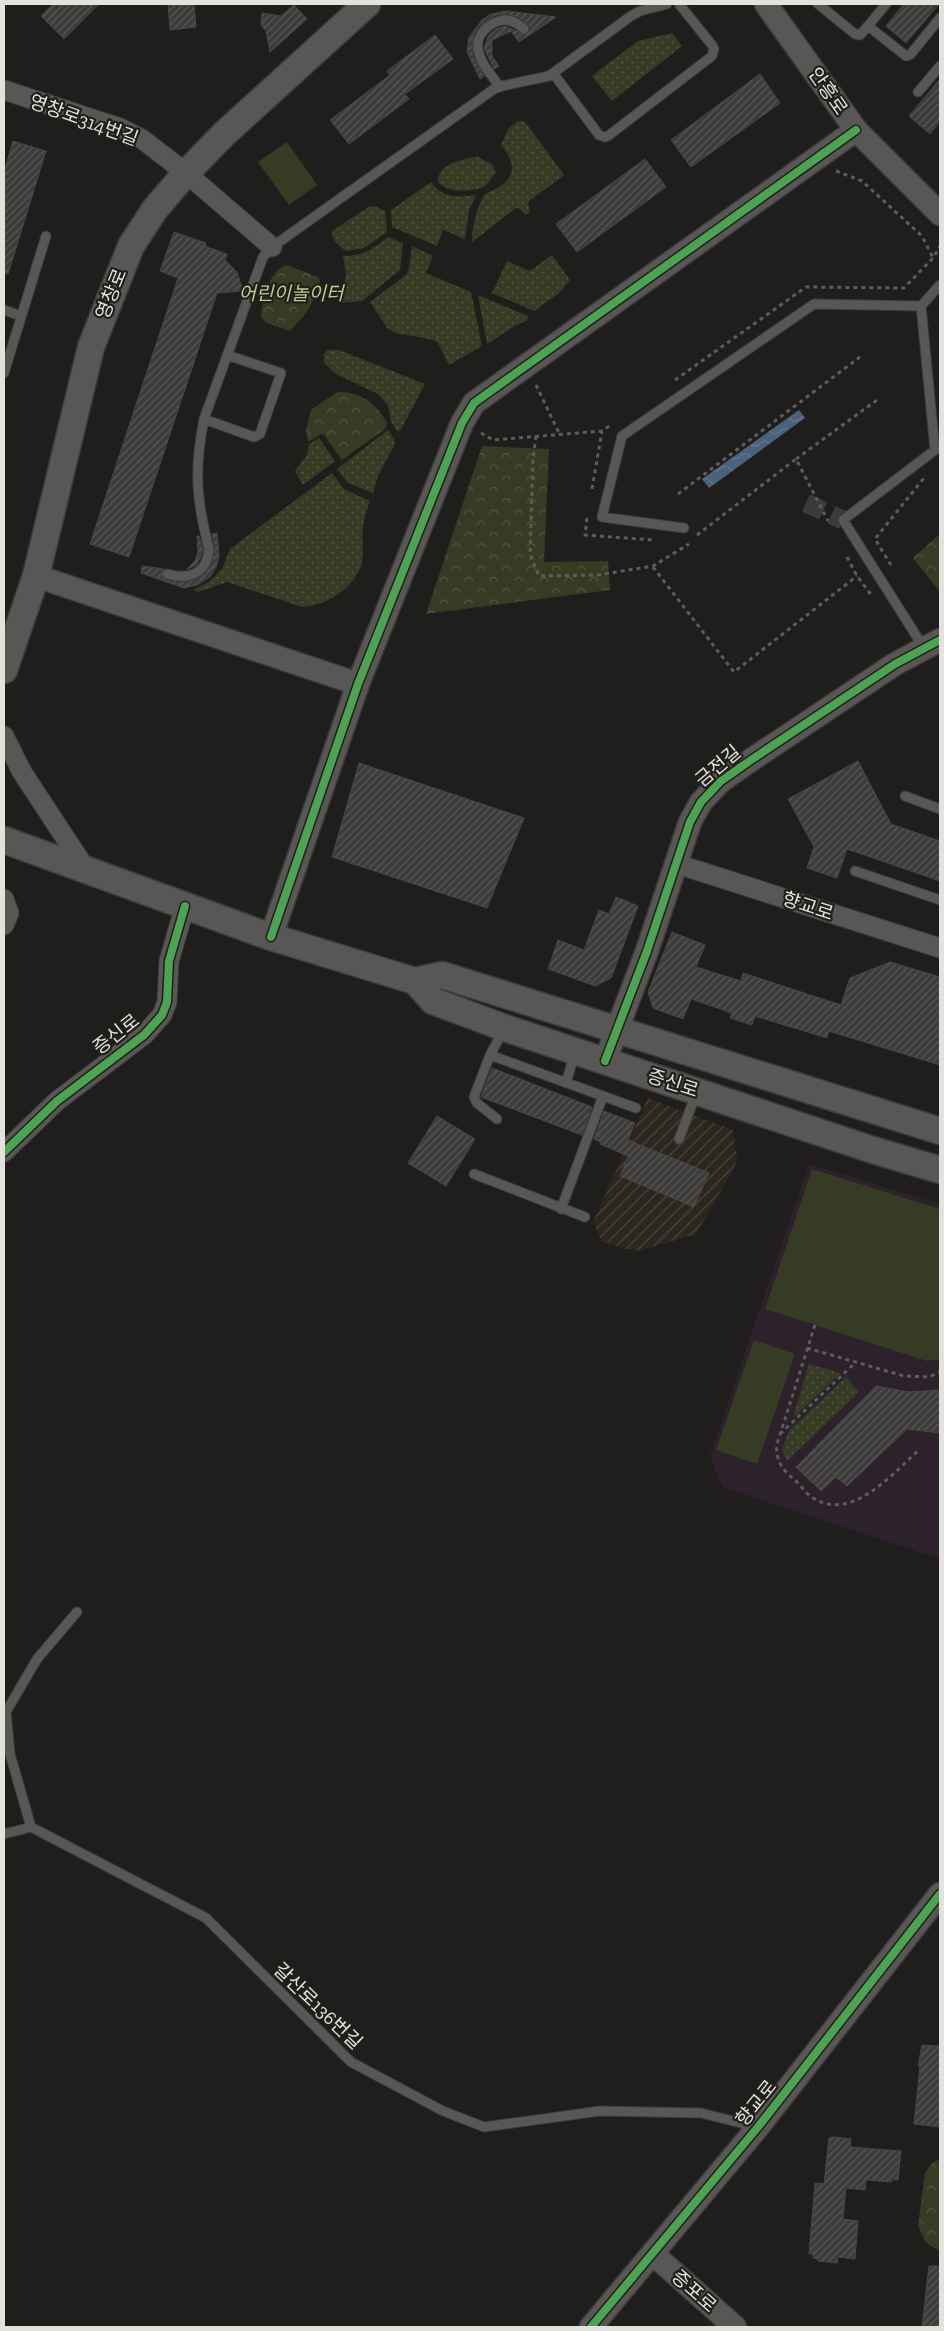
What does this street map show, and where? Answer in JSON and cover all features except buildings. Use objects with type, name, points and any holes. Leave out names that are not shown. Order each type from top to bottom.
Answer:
[{"type":"main road","name":"영창로","points":[[4,670],[36,576],[91,347],[111,292],[131,246],[155,209],[186,173],[224,134],[367,4]]},
{"type":"main road","name":"증신로","points":[[5,842],[271,937],[415,981],[442,975],[940,1131]]},
{"type":"main road","name":"증신로","points":[[415,981],[433,1001],[505,1028],[873,1150],[940,1170]]},
{"type":"street","name":"안흥로","points":[[766,4],[856,130],[940,214]]},
{"type":"street","name":"영창로314번길","points":[[4,90],[131,133],[186,173],[272,247]]},
{"type":"street","points":[[271,937],[358,684],[462,422],[474,403],[856,130]]},
{"type":"street","points":[[36,576],[358,684]]},
{"type":"street","name":"금전길","points":[[605,1062],[647,951],[690,822],[701,802],[721,781],[887,669],[932,644]]},
{"type":"street","points":[[4,736],[31,786],[87,871]]},
{"type":"street","name":"향교로","points":[[677,864],[940,948]]},
{"type":"street","points":[[4,899],[9,913],[4,925]]},
{"type":"street","name":"증신로","points":[[4,1152],[70,1090],[144,1034],[162,1015],[166,1002],[169,961],[185,906]]},
{"type":"street","name":"향교로","points":[[591,2327],[634,2273],[653,2254],[758,2127],[940,1894]]},
{"type":"street","name":"증포로","points":[[653,2254],[735,2327]]},
{"type":"lane","points":[[167,574],[180,578],[190,576],[204,566],[208,556],[209,549],[196,479],[204,419],[259,263],[272,247],[500,87],[535,80],[553,73],[631,16],[640,11],[667,4]]},
{"type":"lane","points":[[553,73],[600,135],[605,137],[712,56],[714,48],[679,4]]},
{"type":"lane","points":[[818,4],[855,34],[860,35],[886,4]]},
{"type":"lane","points":[[868,26],[906,56],[910,55],[940,18]]},
{"type":"lane","points":[[500,87],[481,59],[478,51],[479,39],[490,25],[502,20],[516,23],[524,30]]},
{"type":"lane","points":[[918,92],[940,66]]},
{"type":"lane","points":[[4,373],[46,236]]},
{"type":"lane","points":[[932,644],[843,520],[935,450],[921,306],[940,285]]},
{"type":"lane","points":[[684,528],[602,517],[622,436],[814,304],[921,306]]},
{"type":"lane","points":[[4,310],[21,316]]},
{"type":"lane","points":[[204,419],[254,436],[260,434],[281,373],[227,355]]},
{"type":"lane","points":[[905,796],[940,809]]},
{"type":"lane","points":[[855,871],[940,900]]},
{"type":"lane","points":[[497,1119],[477,1103],[474,1097],[490,1055],[505,1028]]},
{"type":"lane","points":[[566,1083],[575,1052]]},
{"type":"lane","points":[[490,1055],[636,1108]]},
{"type":"lane","points":[[679,1139],[697,1091]]},
{"type":"lane","points":[[561,1209],[603,1096]]},
{"type":"lane","points":[[474,1174],[585,1217]]},
{"type":"lane","points":[[4,1834],[31,1827],[10,1754],[6,1712],[37,1659],[77,1612]]},
{"type":"lane","name":"갈산로136번길","points":[[31,1827],[206,1918],[351,2062],[443,2111],[484,2127],[600,2112],[701,2113],[758,2127]]},
{"type":"path","points":[[826,174],[836,170],[862,180],[922,236],[933,258]]},
{"type":"path","points":[[667,385],[806,287],[904,288],[933,258],[940,246]]},
{"type":"path","points":[[678,494],[860,357]]},
{"type":"path","points":[[535,383],[560,434]]},
{"type":"path","points":[[701,530],[877,400]]},
{"type":"path","points":[[462,422],[493,440],[602,431],[619,420]]},
{"type":"path","points":[[536,436],[533,459],[530,554],[539,576],[598,575],[653,566],[689,544]]},
{"type":"path","points":[[796,459],[831,526]]},
{"type":"path","points":[[894,571],[875,539],[928,473]]},
{"type":"path","points":[[844,551],[857,576],[874,599]]},
{"type":"path","points":[[653,566],[734,672],[857,576]]},
{"type":"path","points":[[815,1325],[780,1435],[776,1453],[782,1469],[813,1499],[829,1504],[842,1505],[856,1501],[873,1490],[920,1449]]},
{"type":"path","points":[[807,1348],[917,1378],[928,1377],[940,1372]]},
{"type":"path","points":[[780,1435],[856,1362]]},
{"type":"shaded area","points":[[648,1098],[733,1130],[737,1159],[734,1169],[696,1234],[639,1251],[601,1241],[593,1222]]},
{"type":"shaded area","points":[[809,1164],[940,1204],[940,1559],[722,1487],[710,1456]]},
{"type":"green space","points":[[672,33],[682,46],[612,101],[592,76],[638,41]]},
{"type":"green space","points":[[518,121],[525,122],[564,175],[528,202],[530,212],[526,215],[516,208],[472,242],[475,219],[483,197],[503,184],[511,174],[512,168],[509,157],[501,145],[508,129]]},
{"type":"green space","points":[[287,142],[317,185],[289,205],[258,162]]},
{"type":"green space","points":[[478,157],[492,164],[496,172],[486,186],[474,190],[461,191],[448,189],[438,182],[439,176],[447,166]]},
{"type":"green space","points":[[431,182],[440,191],[451,196],[476,195],[469,210],[465,239],[443,230],[437,246],[392,227],[391,210]]},
{"type":"green space","points":[[370,206],[385,211],[387,232],[364,248],[346,251],[336,243],[332,231]]},
{"type":"green space","points":[[388,237],[403,243],[400,270],[362,301],[340,303],[346,275],[343,256],[356,255],[367,251]]},
{"type":"green space","points":[[412,246],[433,256],[426,273],[471,292],[482,346],[449,365],[438,343],[434,340],[396,333],[387,328],[370,302],[406,275],[409,269]]},
{"type":"green space","points":[[552,255],[570,280],[559,293],[534,311],[492,293],[507,261],[530,271]]},
{"type":"green space","name":"어린이놀이터","points":[[286,265],[318,277],[320,280],[309,308],[290,331],[266,323],[261,317],[267,287],[275,273]]},
{"type":"green space","points":[[478,295],[528,316],[526,321],[516,325],[487,344]]},
{"type":"green space","points":[[327,350],[339,350],[425,384],[400,431],[397,431],[391,421],[388,405],[378,394],[336,374],[324,363],[324,354]]},
{"type":"green space","points":[[337,392],[360,396],[378,410],[387,423],[385,429],[342,460],[324,435],[321,434],[308,442],[306,430],[311,410]]},
{"type":"green space","points":[[388,430],[395,444],[378,476],[373,493],[348,483],[337,469]]},
{"type":"green space","points":[[319,438],[335,461],[303,485],[295,471],[307,455],[309,444]]},
{"type":"green space","points":[[482,446],[549,449],[544,562],[608,561],[610,590],[426,614]]},
{"type":"green space","points":[[332,473],[344,489],[370,501],[363,527],[362,563],[353,580],[346,588],[321,603],[302,607],[227,582],[198,592],[193,590],[209,582],[222,569],[230,549]]},
{"type":"green space","points":[[940,534],[940,592],[913,558]]},
{"type":"green space","points":[[812,1169],[940,1209],[940,1359],[927,1361],[765,1309]]},
{"type":"green space","points":[[754,1340],[795,1354],[757,1464],[716,1450]]},
{"type":"green space","points":[[809,1364],[841,1373],[793,1418]]},
{"type":"green space","points":[[846,1377],[859,1392],[787,1461],[782,1449],[789,1431]]},
{"type":"green space","points":[[940,2159],[940,2251],[926,2243],[918,2226],[925,2173],[931,2164]]},
{"type":"water","points":[[799,410],[805,418],[709,488],[702,479]]},
{"type":"tunnel","points":[[806,503],[843,520]]},
{"type":"cycle path","points":[[271,937],[358,684],[462,423],[474,403],[856,130]]},
{"type":"cycle path","points":[[605,1061],[647,951],[690,822],[701,802],[721,781],[751,760],[895,664],[940,640]]},
{"type":"cycle path","points":[[4,1152],[57,1101],[144,1035],[162,1015],[167,1002],[169,961],[185,906]]},
{"type":"cycle path","points":[[591,2327],[758,2127],[940,1894]]}]
